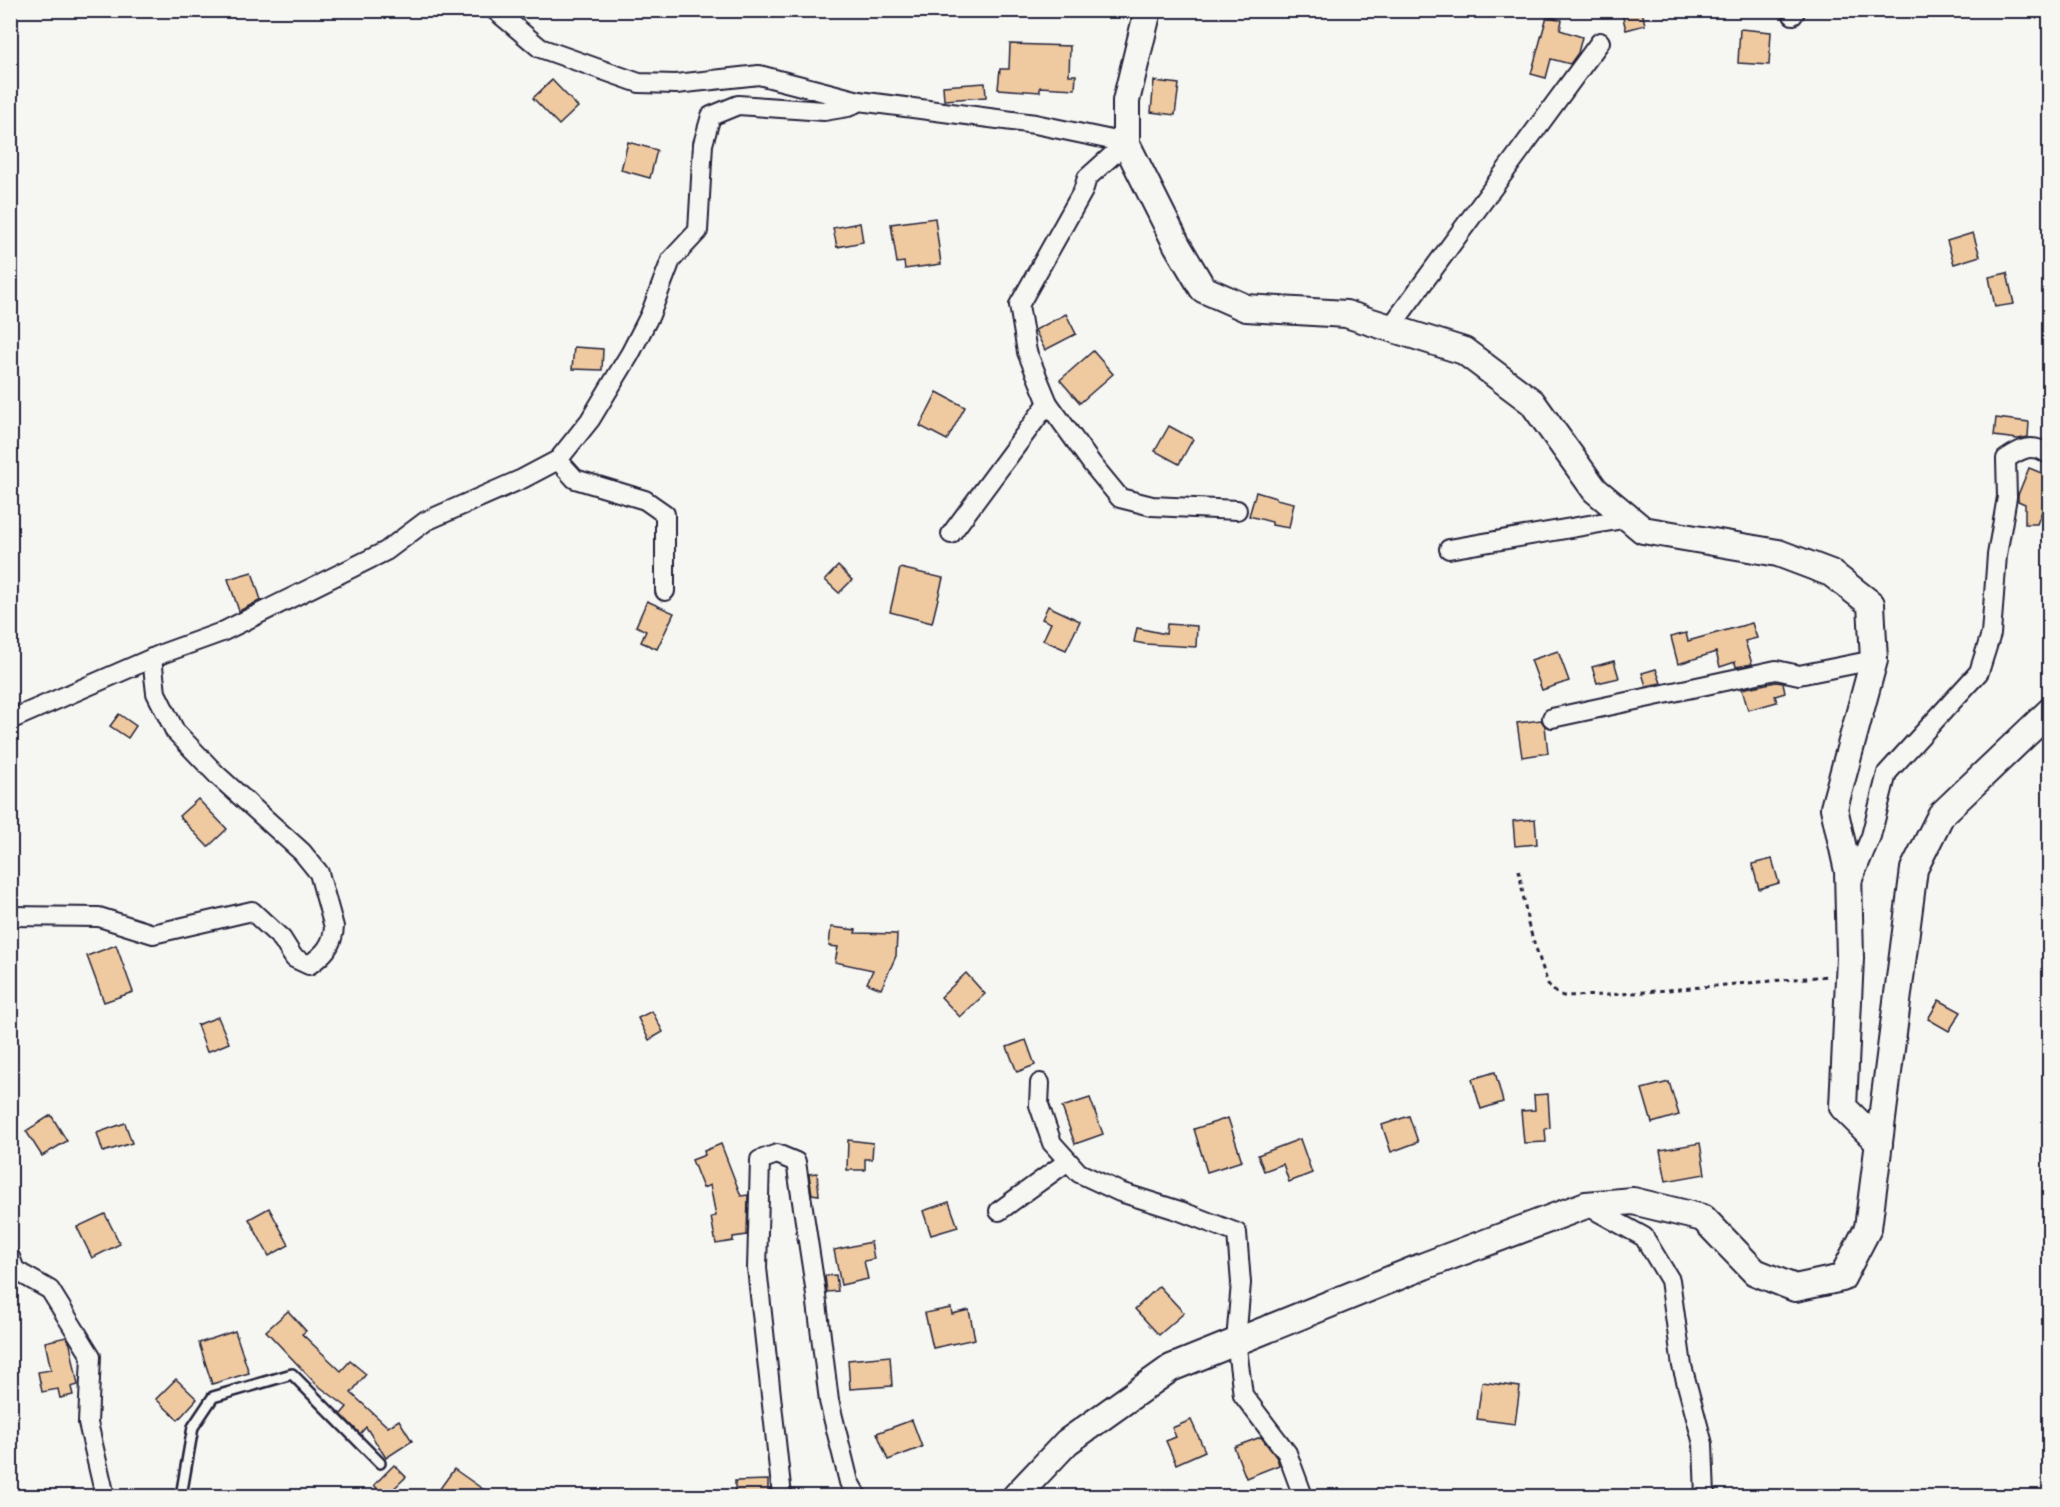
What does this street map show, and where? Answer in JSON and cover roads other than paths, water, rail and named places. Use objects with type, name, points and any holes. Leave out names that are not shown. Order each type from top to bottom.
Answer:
[{"type":"street","points":[[495,10],[540,48],[639,83],[676,84],[759,75],[859,102],[1035,124],[1126,143]]},
{"type":"street","points":[[1148,10],[1126,101],[1126,143],[1177,245],[1203,289],[1246,308],[1346,314],[1464,351],[1532,402],[1596,490],[1643,530],[1778,553],[1831,573],[1871,604],[1874,660],[1834,808],[1848,871],[1849,890],[1849,974],[1843,1107],[1880,1143]]},
{"type":"street","points":[[1390,328],[1600,42]]},
{"type":"street","points":[[10,720],[152,658],[222,632],[386,551],[426,521],[558,460],[591,420],[630,354],[650,315],[670,260],[698,231],[703,144],[711,116],[738,105],[824,111],[848,107],[859,102]]},
{"type":"street","points":[[1126,143],[1087,178],[1083,191],[1019,305],[1027,352],[1048,402],[1092,464],[1120,498],[1152,506],[1237,510]]},
{"type":"street","points":[[951,534],[1048,402]]},
{"type":"street","points":[[1849,890],[1871,836],[1887,773],[1979,672],[1991,634],[1997,555],[2007,497],[2006,459],[2022,448],[2040,449],[2049,454]]},
{"type":"street","points":[[558,460],[575,479],[645,500],[665,514],[665,591]]},
{"type":"street","points":[[1449,549],[1629,518]]},
{"type":"street","points":[[10,916],[99,917],[153,934],[252,911],[282,939],[294,958],[309,965],[324,954],[333,935],[334,927],[320,873],[302,852],[217,775],[175,731],[156,693],[152,658]]},
{"type":"street","points":[[1552,718],[1776,670],[1799,675],[1874,660]]},
{"type":"street","points":[[1016,1497],[1067,1442],[1171,1368],[1414,1270],[1586,1205],[1633,1201],[1703,1218],[1755,1272],[1795,1288],[1842,1278],[1868,1228],[1914,869],[1941,815],[2049,711]]},
{"type":"street","points":[[1040,1083],[1039,1105],[1052,1143],[1079,1173],[1120,1192],[1236,1233],[1241,1283],[1236,1341],[1244,1395],[1287,1453],[1303,1497]]},
{"type":"street","points":[[782,1497],[757,1268],[760,1160],[777,1154],[796,1162],[829,1401],[849,1482],[857,1497]]},
{"type":"street","points":[[999,1211],[1068,1161]]},
{"type":"street","points":[[1586,1205],[1644,1237],[1670,1280],[1682,1366],[1703,1444],[1705,1497]]},
{"type":"street","points":[[10,1257],[15,1270],[50,1290],[91,1356],[88,1423],[105,1497]]},
{"type":"lane","points":[[181,1497],[193,1427],[213,1397],[292,1374],[380,1463]]}]
